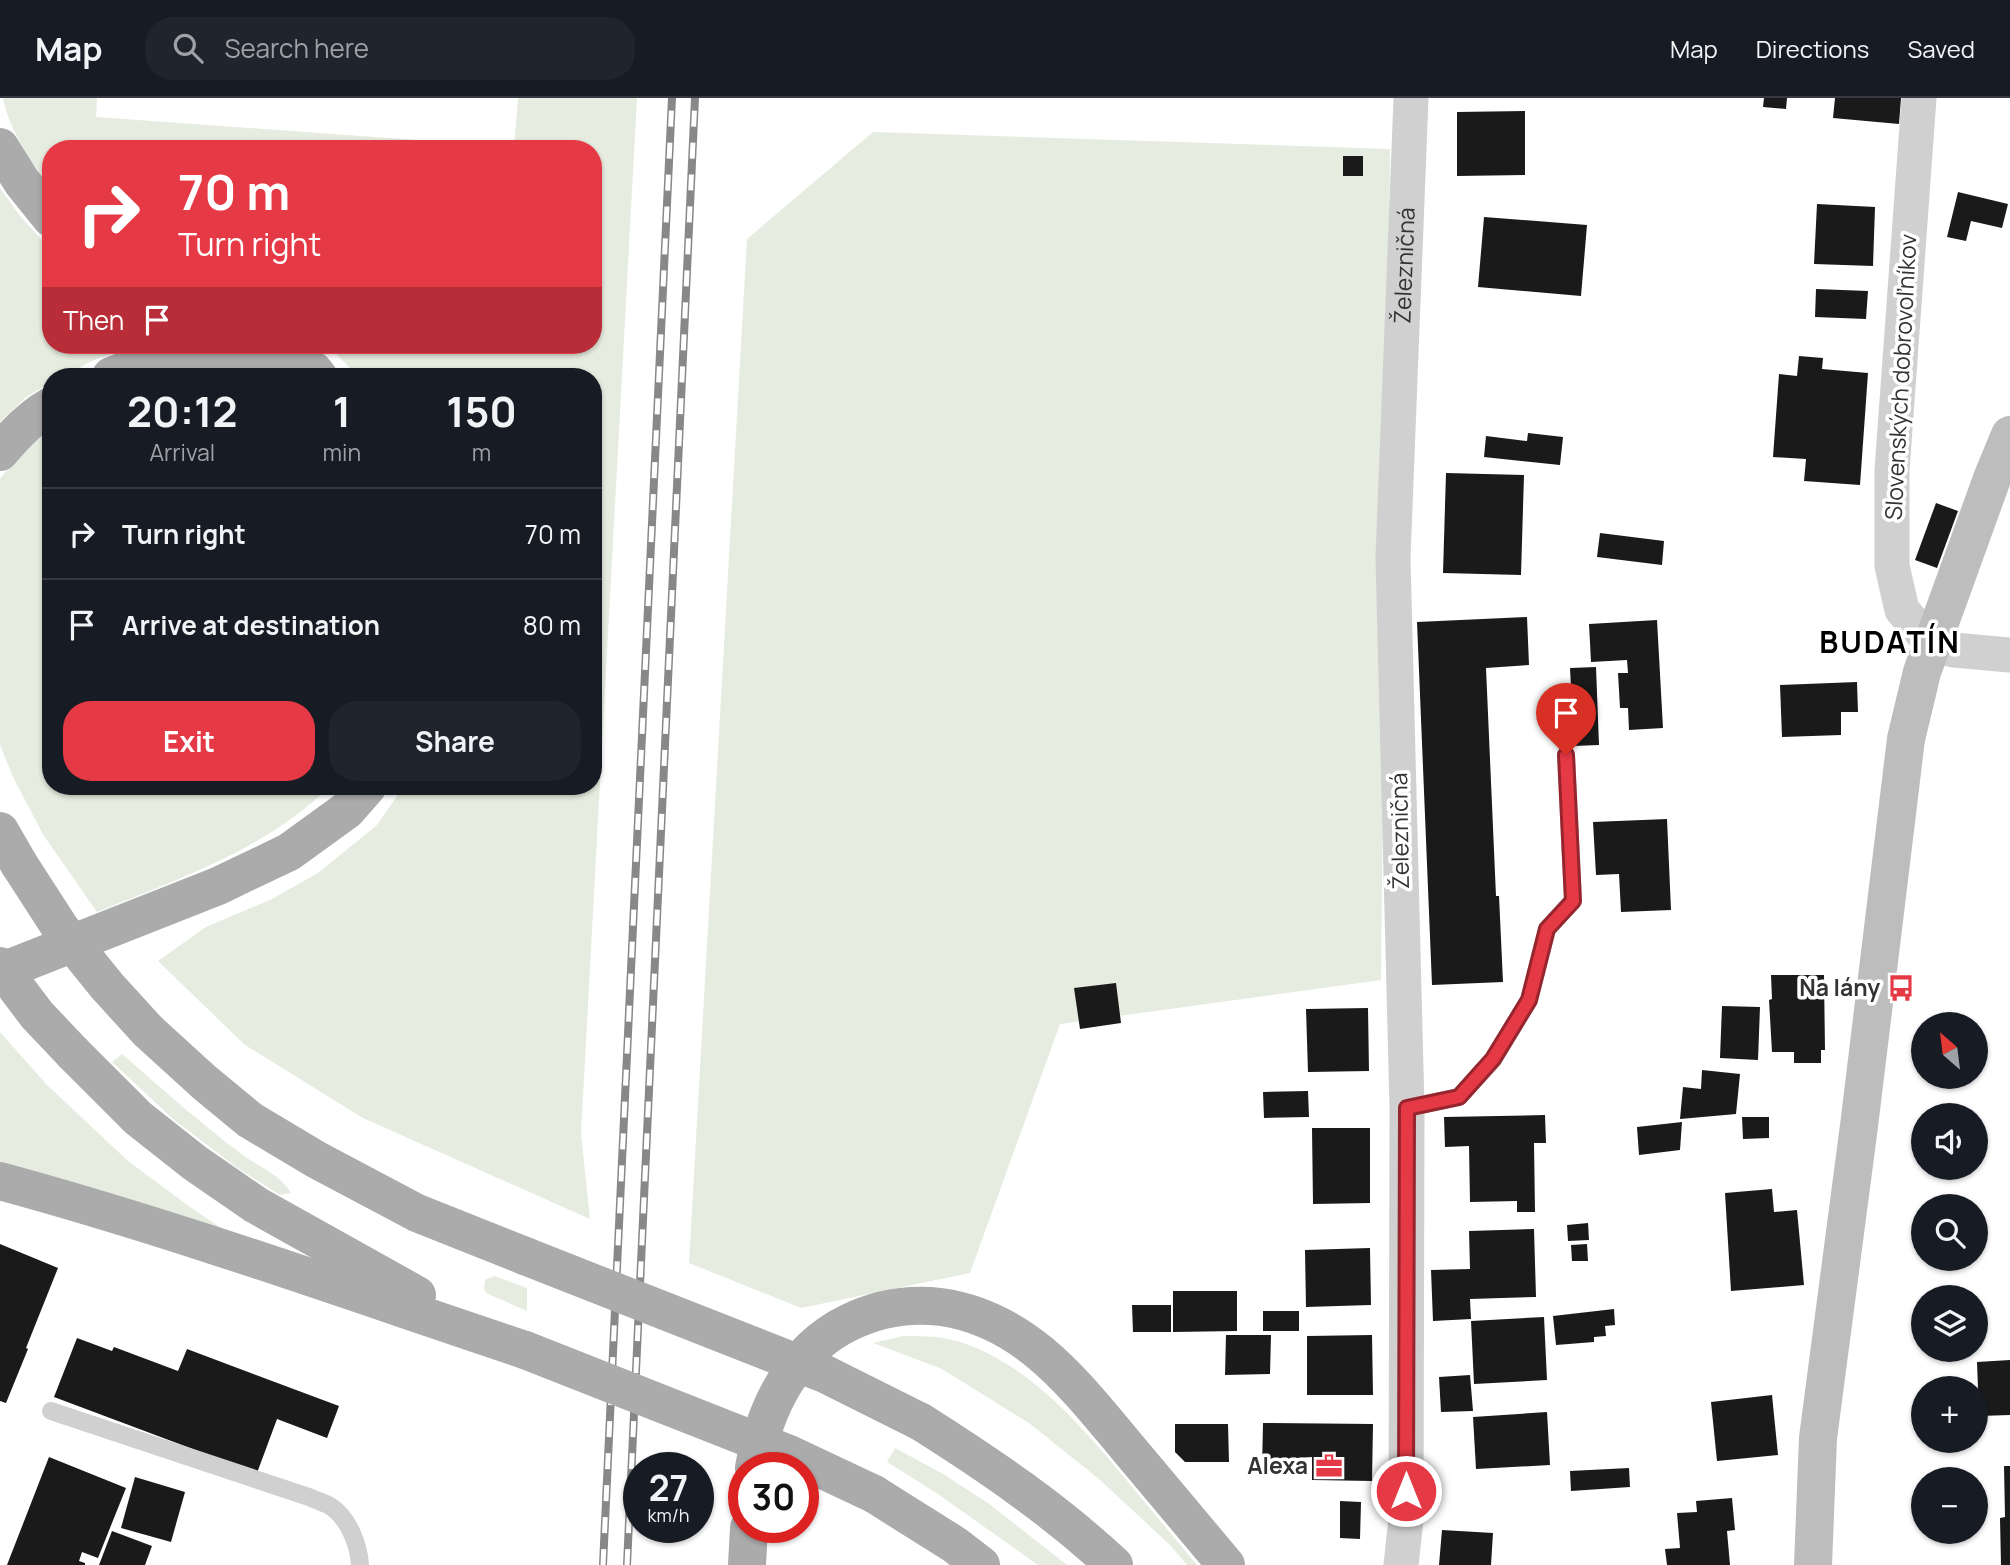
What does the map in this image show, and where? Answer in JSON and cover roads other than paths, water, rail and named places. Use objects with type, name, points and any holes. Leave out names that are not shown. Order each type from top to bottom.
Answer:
[{"type":"main road","points":[[0,147],[22,182],[42,207]]},
{"type":"main road","points":[[288,354],[310,368]]},
{"type":"main road","points":[[141,368],[160,363],[196,362],[244,368]]},
{"type":"main road","points":[[0,452],[8,441],[42,411]]},
{"type":"main road","points":[[0,972],[218,886],[289,852],[346,810],[360,795]]},
{"type":"main road","points":[[0,831],[61,929],[107,986],[148,1031],[250,1120],[317,1160],[417,1213],[825,1374],[921,1422],[1001,1473],[1080,1533],[1114,1565]]},
{"type":"main road","points":[[0,966],[37,1015],[74,1054],[138,1118],[195,1163],[256,1205],[372,1271],[524,1350]]},
{"type":"main road","points":[[0,1181],[197,1240],[524,1350],[789,1454],[874,1494],[981,1565]]},
{"type":"main road","points":[[758,1452],[772,1404],[794,1367],[832,1331],[865,1315],[896,1307],[928,1306],[965,1311],[1003,1327],[1033,1346],[1066,1376],[1226,1565]]},
{"type":"main road","points":[[747,1565],[748,1543]]},
{"type":"street","name":"Železničná","points":[[1401,1565],[1406,1519],[1407,1108],[1394,558],[1411,98]]},
{"type":"street","name":"Slovenských dobrovoľníkov","points":[[1919,98],[1892,470],[1892,566],[1902,610],[1932,644]]},
{"type":"street","points":[[1813,1565],[1818,1438],[1906,739],[1922,673],[2010,435]]},
{"type":"street","points":[[1932,644],[1954,650],[2010,655]]},
{"type":"lane","points":[[1407,1108],[1459,1097],[1493,1059],[1529,1000],[1547,929],[1573,901],[1566,755]]},
{"type":"lane","points":[[51,1412],[309,1497],[332,1507],[353,1534],[360,1565]]},
{"type":"railway","points":[[603,1565],[672,98]]},
{"type":"railway","points":[[627,1565],[695,98]]},
{"type":"place","name":"Na lány","points":[[1901,988]]},
{"type":"place","name":"Alexa","points":[[1329,1466]]},
{"type":"district","name":"BUDATÍN","points":[[1890,643]]}]
